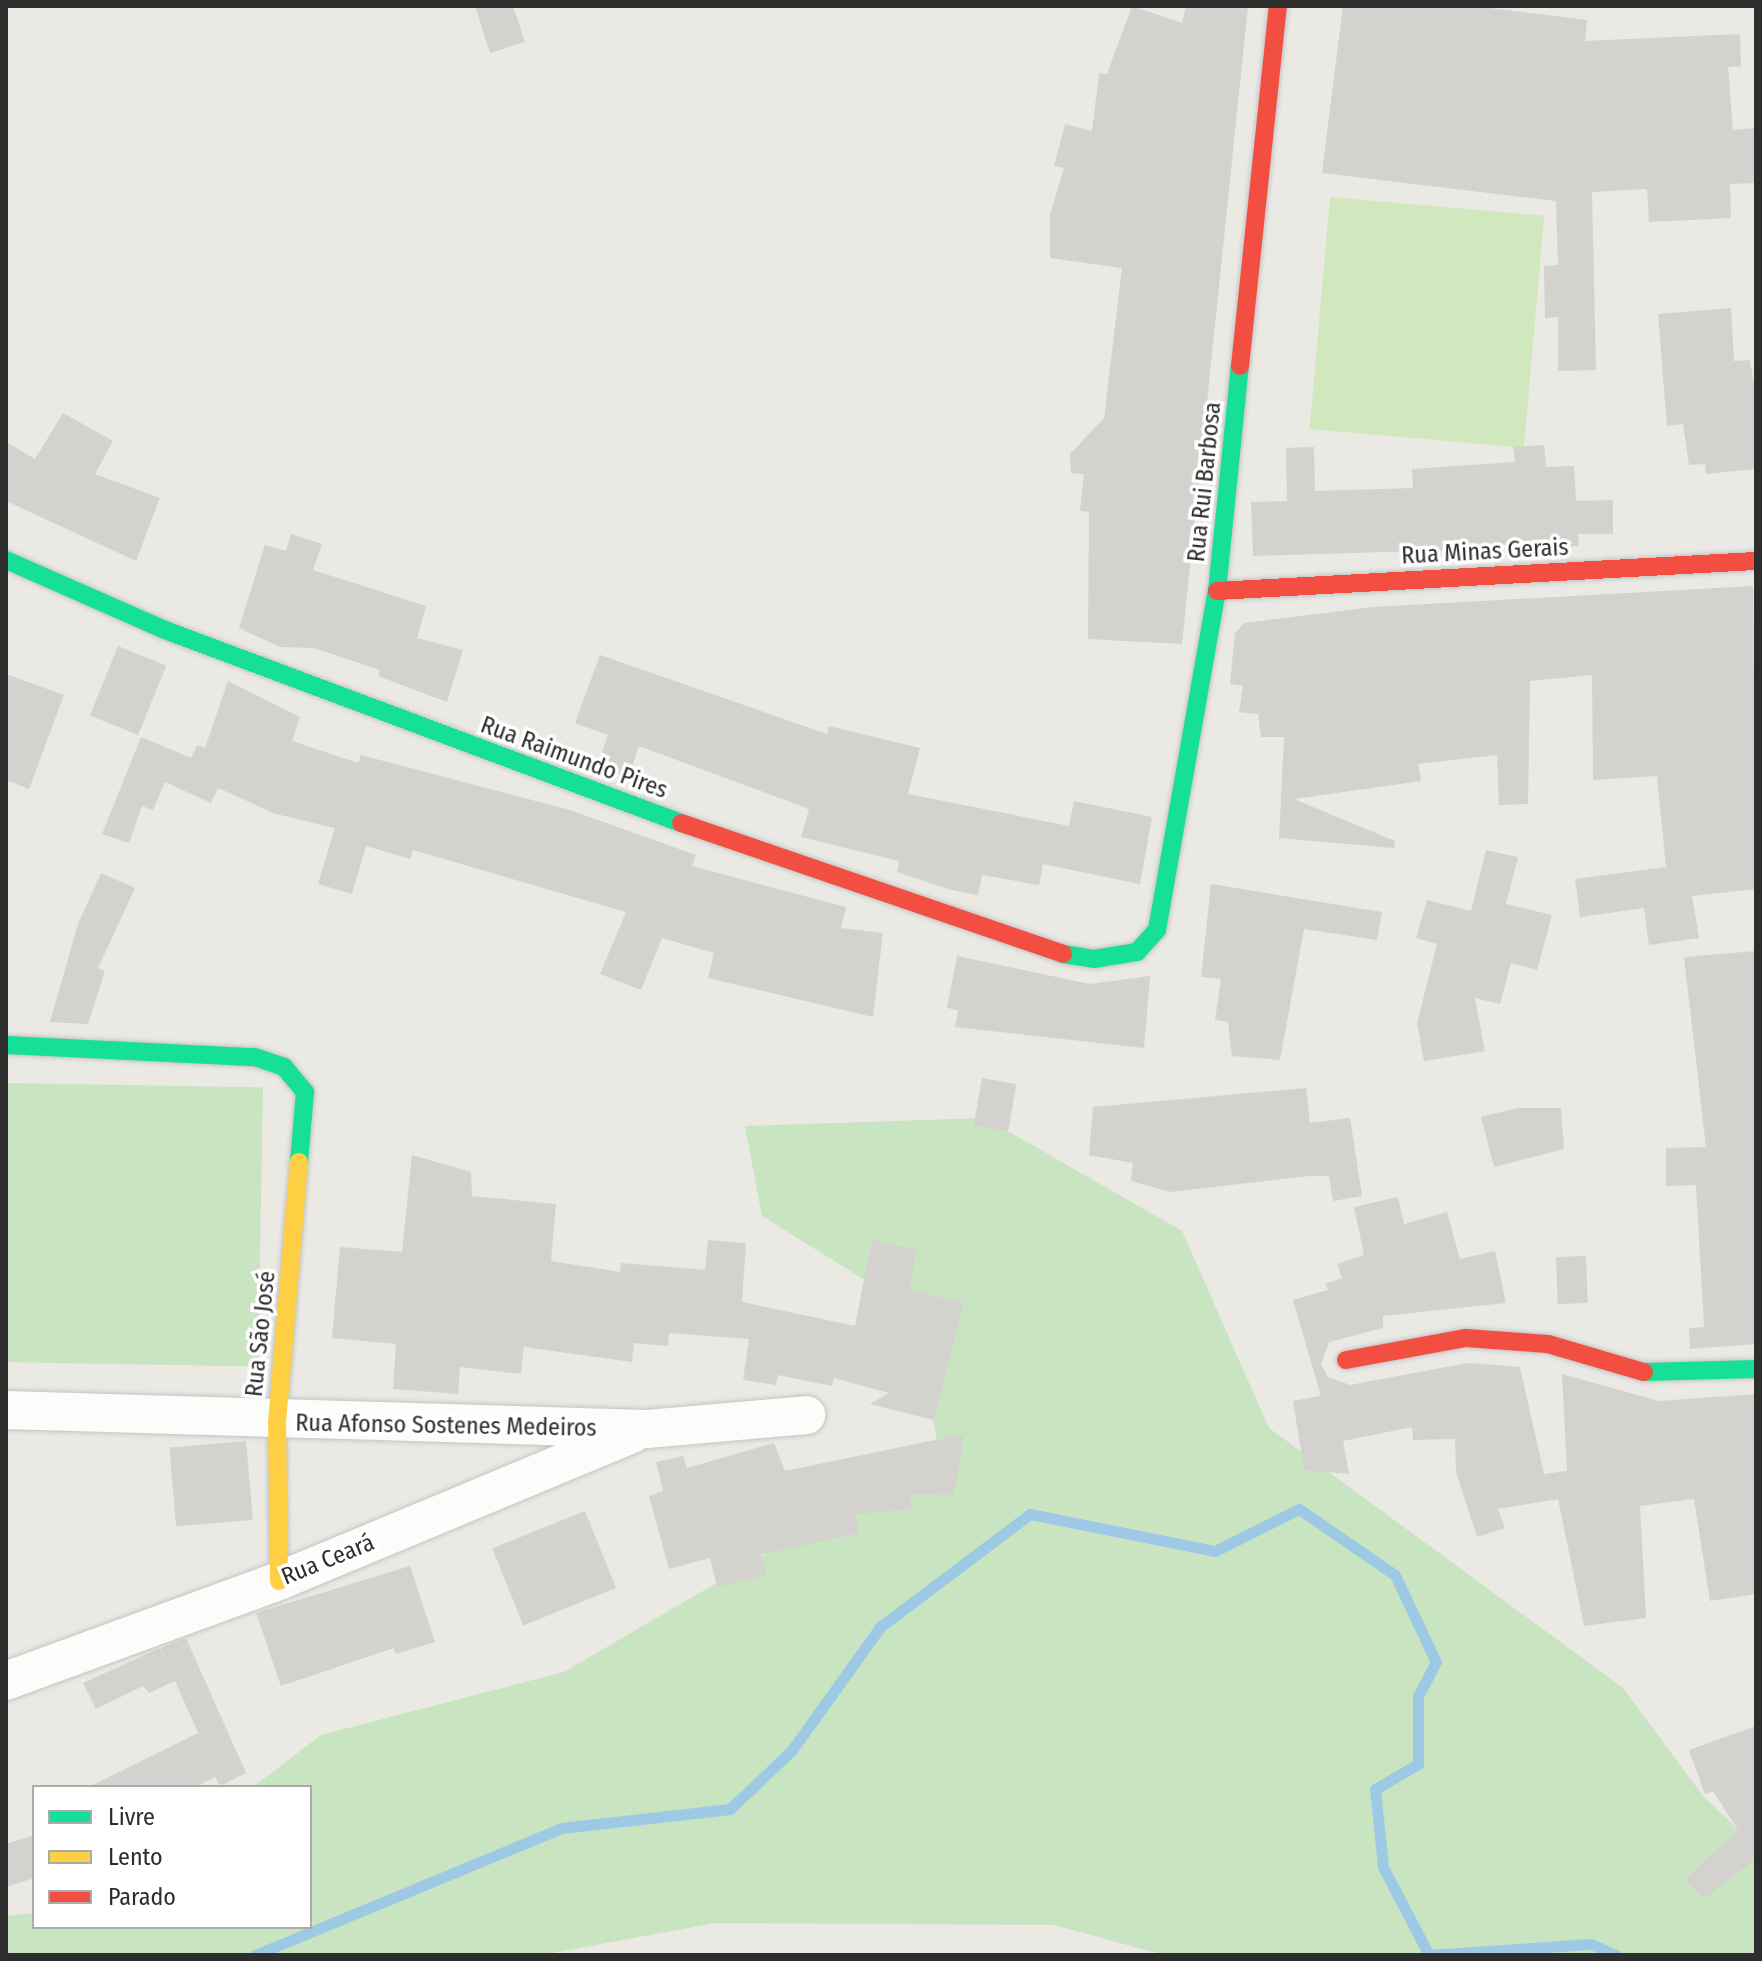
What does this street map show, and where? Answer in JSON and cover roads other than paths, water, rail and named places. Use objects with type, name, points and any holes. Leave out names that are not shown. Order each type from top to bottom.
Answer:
[{"type":"street","name":"Rua Rui Barbosa","points":[[1137,952],[1157,930],[1217,591],[1278,6]]},
{"type":"street","name":"Rua Raimundo Pires","points":[[6,560],[165,630],[642,810],[1060,954],[1094,959],[1137,952]]},
{"type":"street","name":"Rua Minas Gerais","points":[[1217,591],[1756,561]]},
{"type":"street","name":"Rua São José","points":[[6,1045],[255,1057],[284,1067],[305,1092],[277,1423],[279,1581]]},
{"type":"street","points":[[1346,1360],[1466,1338],[1548,1344],[1658,1376],[1756,1369]]},
{"type":"street","name":"Rua Afonso Sostenes Medeiros","points":[[6,1410],[277,1423],[647,1429]]},
{"type":"street","points":[[647,1429],[806,1415]]},
{"type":"street","name":"Rua Ceará","points":[[6,1681],[279,1581],[647,1429]]},
{"type":"waterway","points":[[255,1955],[561,1828],[730,1809],[792,1750],[880,1627],[1030,1514],[1215,1551],[1299,1509],[1395,1575],[1436,1662],[1418,1696],[1418,1764],[1375,1789],[1383,1867],[1429,1955],[1591,1944],[1616,1955]]}]
